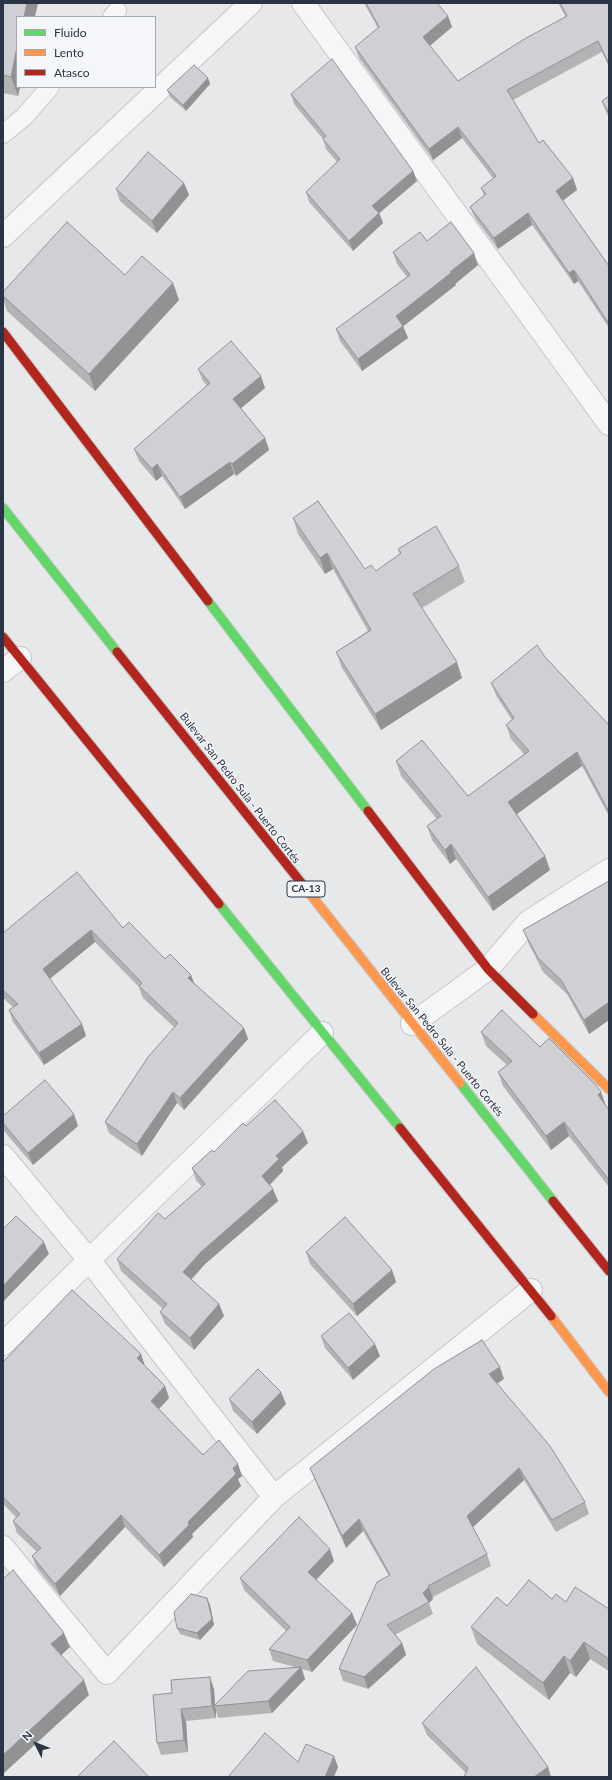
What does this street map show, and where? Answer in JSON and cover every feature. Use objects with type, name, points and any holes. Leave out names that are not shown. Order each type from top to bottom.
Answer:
[{"type":"main road","points":[[3,332],[488,969],[609,1089]]},
{"type":"main road","name":"Bulevar San Pedro Sula - Puerto Cortés","points":[[3,508],[609,1270]]},
{"type":"main road","points":[[3,637],[531,1290],[609,1392]]},
{"type":"street","points":[[3,236],[251,3]]},
{"type":"street","points":[[303,3],[609,424]]},
{"type":"street","points":[[3,672],[20,658]]},
{"type":"street","points":[[412,1024],[488,969],[528,922],[609,870]]},
{"type":"street","points":[[3,1344],[322,1033]]},
{"type":"street","points":[[3,1156],[89,1260],[274,1497]]},
{"type":"street","points":[[3,1547],[107,1673],[274,1497],[531,1290]]},
{"type":"lane","points":[[3,134],[24,117],[49,88]]},
{"type":"building","points":[[3,3],[27,3],[24,16],[16,16],[16,52],[11,77],[3,75]]},
{"type":"building","points":[[366,3],[437,3],[448,16],[423,37],[458,81],[526,38],[567,16],[560,3],[609,3],[609,64],[598,41],[507,90],[539,143],[543,140],[573,178],[556,191],[609,266],[609,324],[574,270],[569,273],[528,213],[494,238],[470,207],[486,194],[481,188],[496,176],[458,127],[429,149],[355,47],[379,27]]},
{"type":"building","points":[[332,59],[413,171],[372,206],[379,213],[349,241],[306,192],[340,159],[323,139],[326,136],[291,94]]},
{"type":"building","points":[[194,65],[208,78],[183,105],[167,90]]},
{"type":"building","points":[[609,96],[609,113],[602,101]]},
{"type":"building","points":[[148,152],[184,183],[152,221],[116,189]]},
{"type":"building","points":[[67,222],[125,275],[142,256],[173,283],[89,374],[3,296],[3,292]]},
{"type":"building","points":[[451,222],[474,253],[396,316],[403,326],[358,359],[336,329],[410,275],[393,252],[420,232],[427,241]]},
{"type":"building","points":[[231,341],[261,376],[233,399],[265,438],[232,464],[230,462],[180,497],[157,464],[152,469],[134,449],[210,383],[198,369]]},
{"type":"building","points":[[318,501],[365,569],[371,565],[376,571],[401,553],[398,549],[436,526],[459,566],[413,594],[457,662],[375,714],[336,652],[371,630],[327,553],[320,558],[293,518]]},
{"type":"building","points":[[537,645],[545,657],[609,725],[609,812],[577,752],[508,802],[545,856],[488,897],[451,844],[445,850],[427,826],[441,816],[396,761],[422,740],[468,796],[529,751],[506,725],[514,718],[491,683]]},
{"type":"building","points":[[77,872],[123,928],[129,922],[165,959],[170,954],[191,975],[188,978],[244,1028],[180,1098],[173,1092],[137,1144],[105,1122],[148,1057],[178,1023],[139,986],[142,983],[91,930],[43,969],[82,1024],[39,1053],[9,1010],[18,1004],[3,990],[3,933]]},
{"type":"building","points":[[609,881],[609,1002],[584,1020],[561,980],[538,958],[523,930]]},
{"type":"building","points":[[502,1010],[540,1047],[549,1038],[595,1084],[601,1092],[598,1095],[609,1110],[609,1180],[564,1122],[546,1136],[498,1072],[512,1061],[481,1032]]},
{"type":"building","points":[[45,1080],[74,1114],[28,1153],[3,1123],[3,1116]]},
{"type":"building","points":[[275,1100],[303,1131],[276,1156],[279,1159],[262,1176],[273,1189],[201,1252],[183,1272],[219,1304],[190,1338],[160,1312],[167,1304],[117,1259],[158,1213],[165,1219],[205,1184],[192,1168],[212,1150],[214,1152],[243,1123],[246,1126]]},
{"type":"building","points":[[16,1216],[44,1242],[3,1286],[3,1229]]},
{"type":"building","points":[[345,1217],[392,1270],[353,1304],[306,1252]]},
{"type":"building","points":[[72,1290],[141,1354],[137,1358],[165,1386],[151,1401],[203,1455],[219,1440],[238,1464],[233,1468],[236,1474],[188,1522],[189,1525],[159,1555],[121,1515],[55,1584],[32,1556],[41,1548],[13,1521],[20,1514],[3,1497],[3,1362]]},
{"type":"building","points":[[349,1313],[375,1344],[348,1368],[321,1336]]},
{"type":"building","points":[[482,1340],[500,1367],[489,1374],[550,1446],[585,1502],[552,1520],[519,1468],[467,1516],[487,1554],[428,1586],[429,1587],[423,1593],[429,1602],[387,1625],[402,1643],[364,1677],[339,1669],[377,1582],[390,1575],[359,1519],[342,1536],[310,1468],[434,1369]]},
{"type":"building","points":[[258,1369],[281,1392],[252,1422],[229,1399]]},
{"type":"building","points":[[299,1517],[330,1549],[308,1572],[352,1613],[307,1660],[269,1649],[290,1627],[240,1578]]},
{"type":"building","points":[[13,1570],[64,1633],[51,1644],[84,1680],[3,1755],[3,1579]]},
{"type":"building","points":[[529,1580],[552,1599],[556,1594],[566,1602],[575,1587],[609,1609],[609,1659],[584,1642],[570,1661],[564,1656],[543,1683],[471,1627],[497,1597],[507,1606]]},
{"type":"building","points":[[191,1594],[207,1598],[212,1619],[197,1633],[177,1628],[174,1612]]},
{"type":"building","points":[[301,1667],[268,1701],[214,1706],[248,1671]]},
{"type":"building","points":[[476,1667],[548,1767],[534,1777],[464,1777],[468,1768],[422,1723]]},
{"type":"building","points":[[210,1677],[212,1706],[181,1709],[184,1740],[157,1743],[153,1695],[172,1693],[171,1680]]},
{"type":"building","points":[[265,1733],[298,1762],[306,1744],[334,1756],[325,1777],[228,1777]]},
{"type":"building","points":[[114,1741],[149,1777],[77,1777]]},
{"type":"traffic: fast","points":[[3,508],[117,652]]},
{"type":"traffic: fast","points":[[208,601],[368,811]]},
{"type":"traffic: fast","points":[[219,904],[400,1128]]},
{"type":"traffic: fast","points":[[460,1083],[553,1201]]},
{"type":"traffic: slow","points":[[303,885],[460,1083]]},
{"type":"traffic: slow","points":[[533,1014],[609,1089]]},
{"type":"traffic: slow","points":[[551,1316],[609,1392]]},
{"type":"traffic: jam","points":[[3,332],[208,601]]},
{"type":"traffic: jam","points":[[3,637],[219,904]]},
{"type":"traffic: jam","points":[[117,652],[303,885]]},
{"type":"traffic: jam","points":[[368,811],[488,969],[533,1014]]},
{"type":"traffic: jam","points":[[400,1128],[551,1316]]},
{"type":"traffic: jam","points":[[553,1201],[609,1271]]}]
